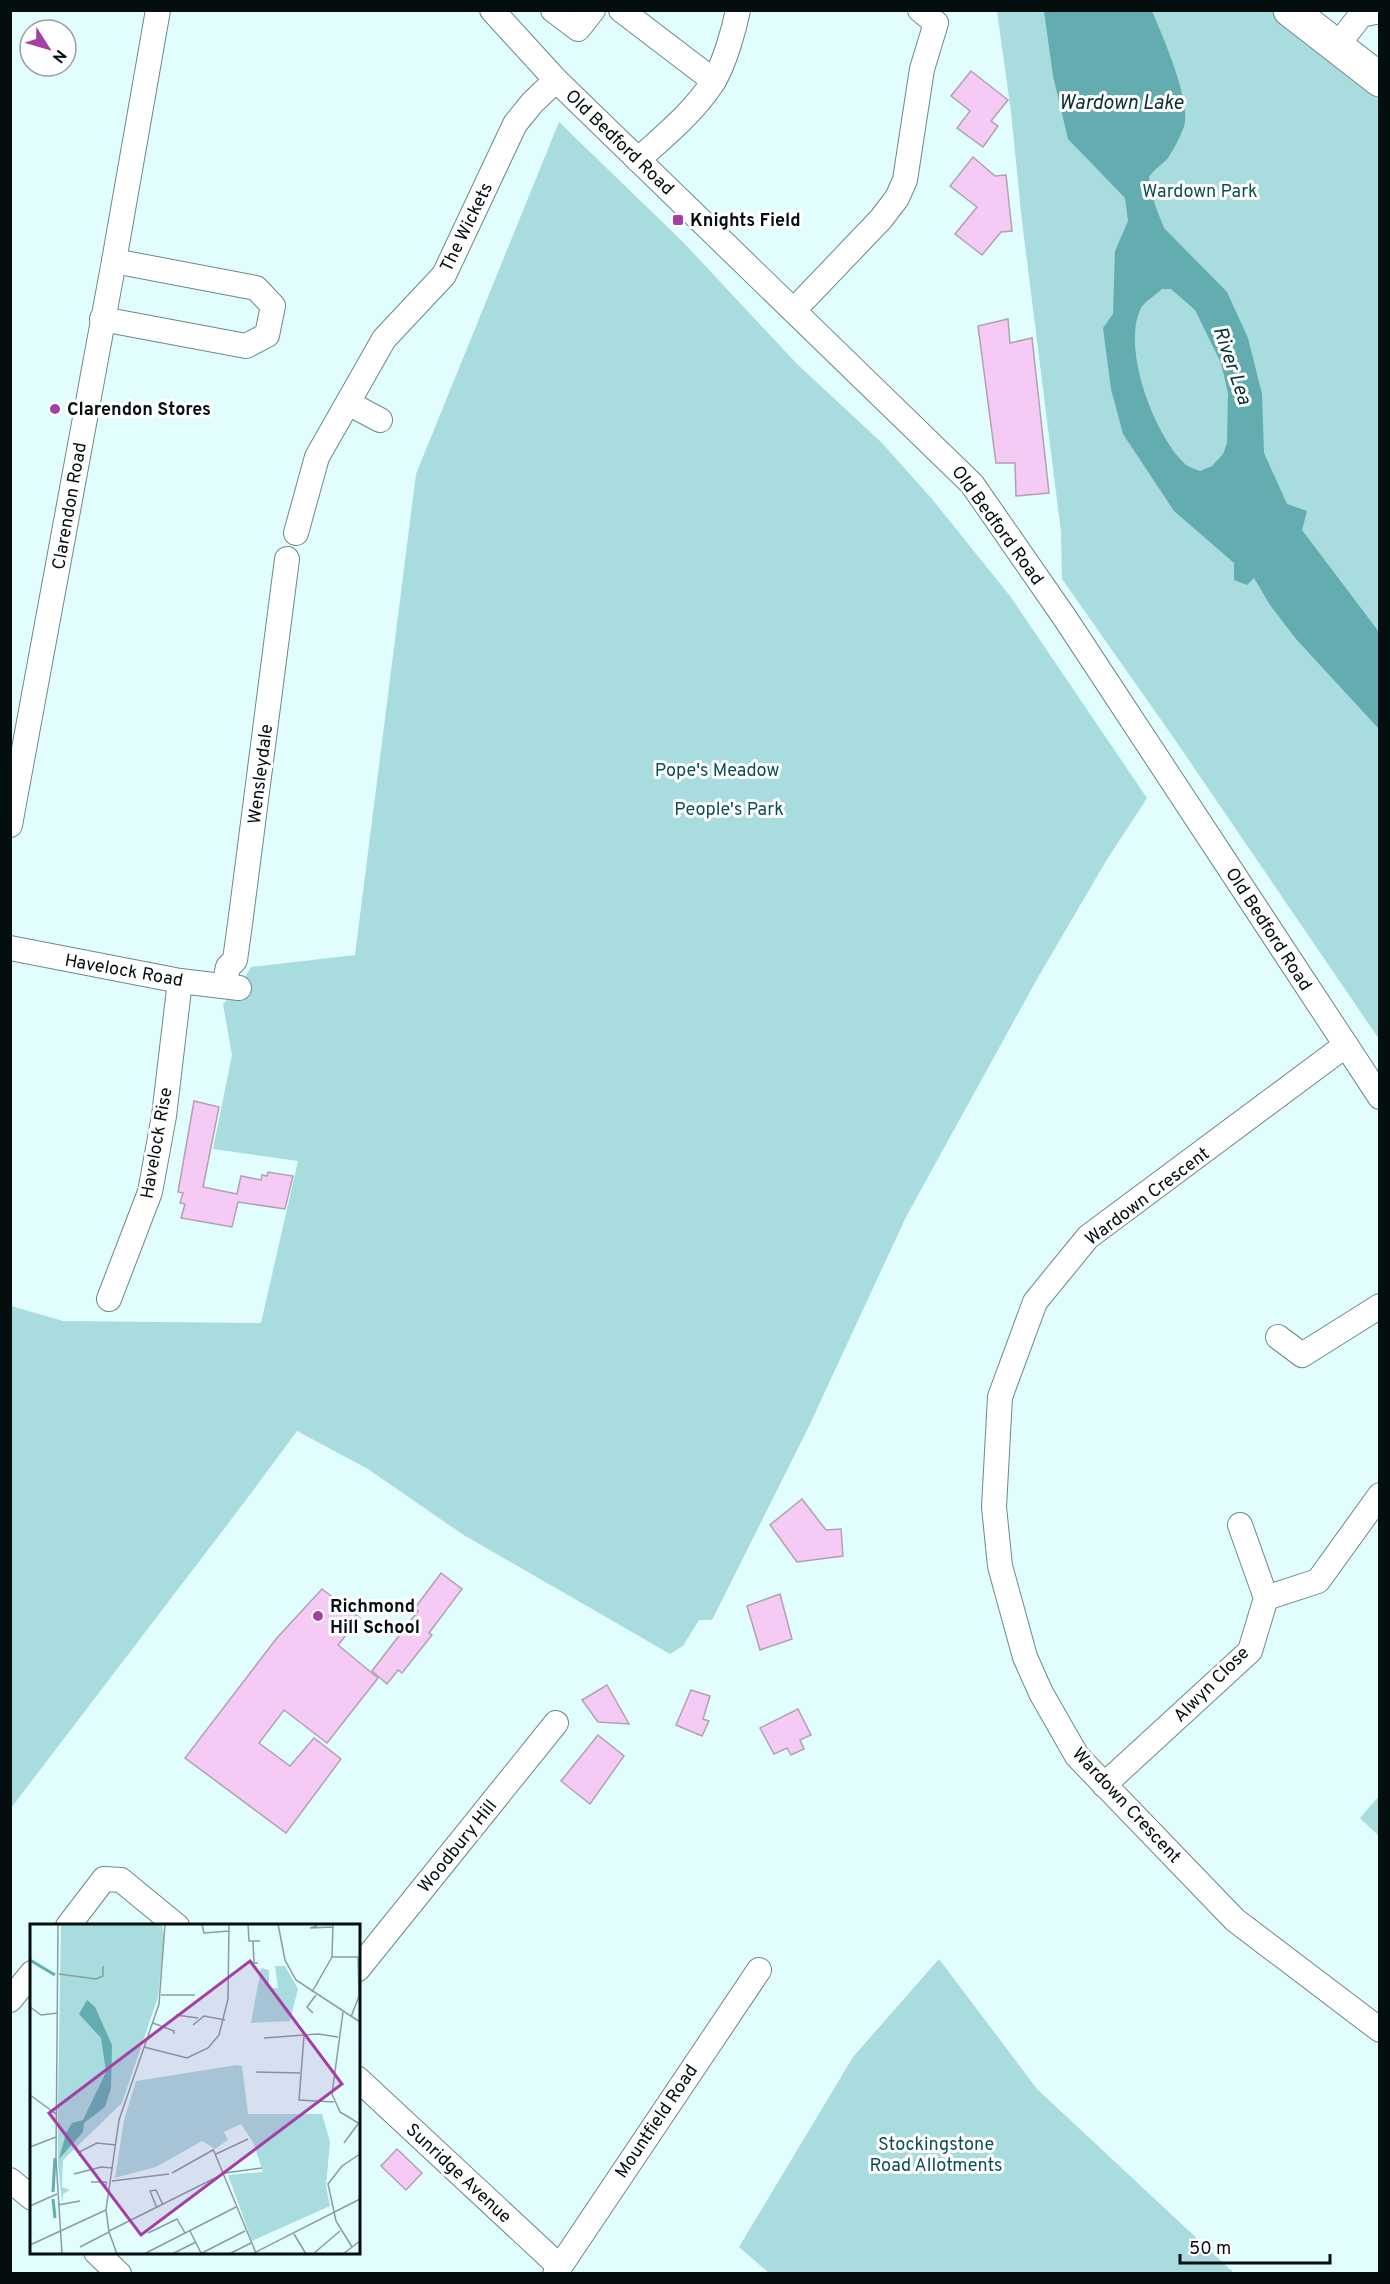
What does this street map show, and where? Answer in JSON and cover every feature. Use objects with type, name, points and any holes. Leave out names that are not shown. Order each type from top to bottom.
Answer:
[{"type":"highway","points":[[1290,10],[1380,80]]},
{"type":"street","name":"Clarendon Road","points":[[10,825],[158,10]]},
{"type":"street","name":"Old Bedford Road","points":[[492,10],[556,80],[972,484],[1065,618],[1380,1097]]},
{"type":"street","points":[[553,10],[578,29],[593,10]]},
{"type":"street","points":[[621,10],[714,81]]},
{"type":"street","points":[[638,160],[683,118],[714,81],[735,27],[738,10]]},
{"type":"street","points":[[794,310],[881,219],[897,198],[905,180],[922,69],[936,23],[920,10]]},
{"type":"street","points":[[1336,47],[1361,15],[1380,11]]},
{"type":"street","name":"The Wickets","points":[[296,532],[317,457],[384,339],[444,275],[515,124],[531,103],[556,80]]},
{"type":"street","points":[[102,319],[246,346],[267,334],[272,315],[273,306],[256,288],[114,261]]},
{"type":"street","points":[[348,403],[380,420]]},
{"type":"street","name":"Wensleydale","points":[[231,987],[228,967],[235,960],[287,559]]},
{"type":"street","name":"Havelock Road","points":[[10,948],[180,981],[231,987]]},
{"type":"street","name":"Havelock Rise","points":[[109,1299],[150,1192],[164,1116],[180,981]]},
{"type":"street","name":"Wardown Crescent","points":[[1346,1045],[1088,1238],[1035,1302],[1000,1397],[994,1507],[1000,1566],[1025,1657],[1041,1693],[1077,1756],[1235,1920],[1380,2030]]},
{"type":"street","points":[[1278,1337],[1302,1355],[1380,1306]]},
{"type":"street","points":[[1240,1525],[1266,1598],[1318,1581],[1380,1495]]},
{"type":"street","name":"Alwyn Close","points":[[1104,1785],[1250,1651],[1266,1598]]},
{"type":"street","name":"Woodbury Hill","points":[[360,1967],[556,1723]]},
{"type":"street","points":[[70,1924],[104,1879],[121,1880],[175,1924]]},
{"type":"street","name":"Mountfield Road","points":[[557,2270],[759,1970]]},
{"type":"street","points":[[10,2000],[30,1975]]},
{"type":"street","name":"Sunridge Avenue","points":[[360,2081],[557,2270]]},
{"type":"street","points":[[10,2180],[30,2196]]},
{"type":"street","points":[[97,2254],[120,2274]]},
{"type":"green space","name":"Wardown Park","points":[[997,11],[1276,11],[1379,87],[1379,1039],[1062,579],[1061,532]]},
{"type":"green space","name":"People's Park","points":[[559,122],[683,242],[796,363],[882,443],[932,499],[1010,596],[1147,798],[1106,861],[1037,979],[906,1217],[810,1424],[712,1620],[699,1620],[683,1646],[670,1654],[462,1534],[368,1469],[297,1431],[11,1808],[11,1306],[63,1321],[261,1323],[298,1161],[213,1149],[232,1055],[223,1004],[239,988],[251,967],[355,955],[416,474]]},
{"type":"green space","points":[[1379,1796],[1379,1836],[1360,1818]]},
{"type":"green space","name":"Stockingstone Road Allotments","points":[[939,1959],[1037,2089],[1234,2273],[769,2273],[739,2247],[853,2057]]},
{"type":"water","name":"Wardown Lake","points":[[1044,11],[1152,11],[1181,88],[1185,118],[1183,129],[1170,155],[1149,177],[1155,205],[1164,228],[1227,292],[1248,338],[1262,394],[1264,453],[1287,504],[1307,511],[1302,530],[1379,632],[1379,729],[1296,639],[1270,605],[1254,578],[1247,585],[1234,580],[1234,563],[1174,511],[1123,434],[1111,389],[1103,328],[1113,314],[1115,251],[1128,221],[1125,198],[1068,139],[1053,76]],"holes":[[[1162,289],[1171,289],[1195,310],[1221,363],[1228,393],[1227,443],[1223,454],[1212,466],[1200,471],[1184,463],[1162,432],[1152,412],[1138,367],[1135,345],[1136,325],[1141,308]]]},
{"type":"building","points":[[971,71],[1008,100],[991,121],[998,126],[983,147],[957,128],[970,111],[951,96]]},
{"type":"building","points":[[973,157],[995,176],[1006,175],[1012,231],[1001,232],[982,255],[955,234],[977,207],[950,186]]},
{"type":"building","points":[[1008,319],[1010,343],[1032,338],[1049,493],[1016,496],[1015,463],[996,463],[978,326]]},
{"type":"building","points":[[194,1101],[219,1107],[203,1187],[237,1194],[241,1176],[261,1180],[262,1175],[267,1176],[268,1172],[293,1176],[285,1209],[238,1202],[232,1227],[181,1218],[185,1204],[180,1203],[183,1193],[178,1192]]},
{"type":"building","points":[[802,1499],[826,1530],[841,1529],[843,1556],[797,1562],[770,1525]]},
{"type":"building","points":[[441,1573],[462,1589],[429,1633],[432,1635],[402,1673],[398,1670],[387,1684],[372,1671],[418,1611],[415,1608]]},
{"type":"building","points":[[322,1589],[360,1618],[338,1645],[378,1678],[327,1743],[284,1710],[259,1743],[290,1766],[314,1738],[341,1759],[286,1833],[185,1758],[276,1639]]},
{"type":"building","points":[[780,1594],[792,1639],[760,1650],[747,1606]]},
{"type":"building","points":[[607,1685],[629,1724],[598,1722],[582,1700]]},
{"type":"building","points":[[691,1690],[710,1696],[703,1719],[709,1721],[702,1736],[676,1725]]},
{"type":"building","points":[[798,1709],[811,1735],[800,1740],[804,1749],[791,1755],[787,1748],[774,1754],[760,1728]]},
{"type":"building","points":[[598,1735],[624,1756],[590,1804],[561,1781]]},
{"type":"building","points":[[397,2149],[422,2173],[406,2190],[381,2166]]},
{"type":"place","name":"Knights Field","points":[[678,220]]},
{"type":"place","name":"Clarendon Stores","points":[[55,409]]},
{"type":"place","name":"Richmond Hill School","points":[[318,1616]]},
{"type":"water label","name":"River Lea","points":[[1233,365]]},
{"type":"park label","name":"Pope's Meadow","points":[[717,770]]}]
